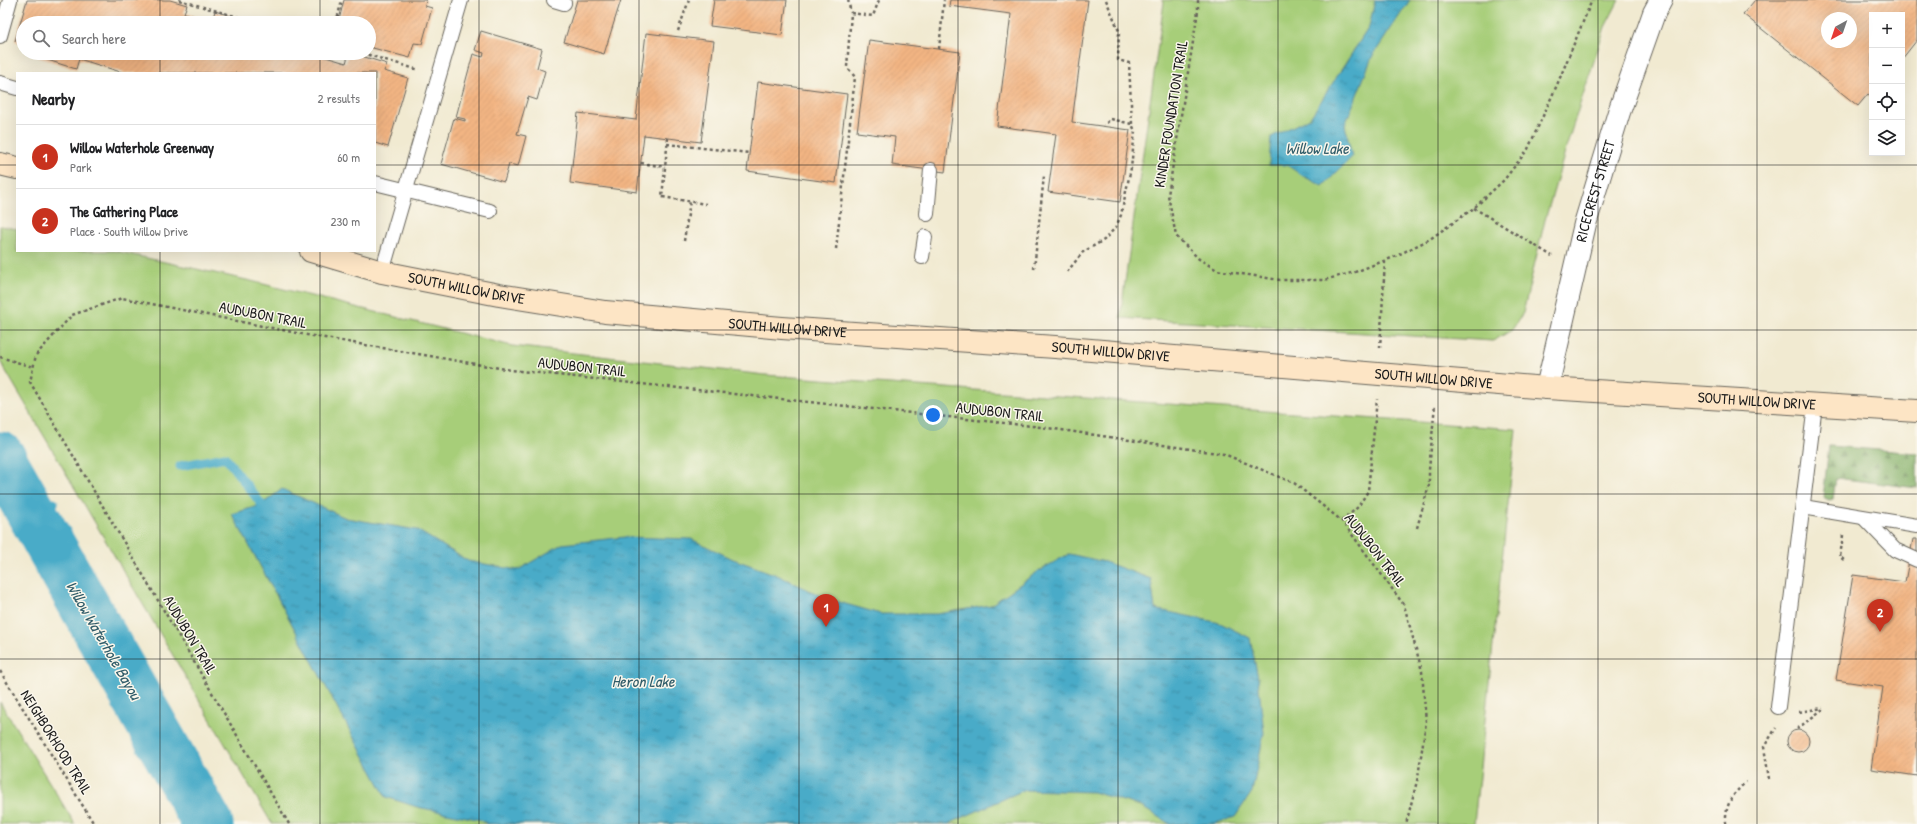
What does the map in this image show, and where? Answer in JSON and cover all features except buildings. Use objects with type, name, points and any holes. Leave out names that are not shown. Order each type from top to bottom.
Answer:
[{"type":"street","name":"RICECREST STREET","points":[[1547,388],[1585,224],[1619,112],[1654,13],[1661,0]]},
{"type":"street","points":[[0,164],[16,168]]},
{"type":"street","name":"SOUTH WILLOW DRIVE","points":[[314,252],[382,272],[499,296],[604,312],[782,328],[1048,347],[1547,388],[1917,411]]},
{"type":"lane","points":[[0,36],[10,0]]},
{"type":"lane","points":[[382,272],[461,0]]},
{"type":"lane","points":[[0,83],[16,88]]},
{"type":"lane","points":[[927,214],[931,170]]},
{"type":"lane","points":[[376,182],[490,211]]},
{"type":"lane","points":[[922,257],[925,237]]},
{"type":"lane","points":[[1778,707],[1816,405]]},
{"type":"lane","points":[[1803,507],[1917,526]]},
{"type":"lane","points":[[1864,518],[1895,550],[1917,560]]},
{"type":"path","points":[[179,0],[235,16]]},
{"type":"path","points":[[338,16],[342,0]]},
{"type":"path","points":[[678,31],[689,0]]},
{"type":"path","points":[[836,249],[855,77],[847,67],[851,13],[848,0]]},
{"type":"path","points":[[851,13],[873,16],[879,0]]},
{"type":"path","points":[[939,49],[944,0]]},
{"type":"path","points":[[1067,272],[1083,252],[1104,240],[1116,227],[1121,215],[1131,168],[1135,131],[1132,124],[1129,63],[1118,60],[1119,31],[1106,0]]},
{"type":"path","name":"KINDER FOUNDATION TRAIL","points":[[1198,0],[1198,11],[1168,195],[1176,236],[1199,259],[1217,270],[1280,280],[1324,280],[1385,261],[1430,239],[1474,208],[1504,180],[1528,149],[1557,85],[1592,0]]},
{"type":"path","points":[[376,57],[439,76]]},
{"type":"path","points":[[1104,125],[1111,119],[1132,124]]},
{"type":"path","points":[[668,138],[662,198],[706,204]]},
{"type":"path","points":[[667,144],[749,153]]},
{"type":"path","points":[[641,163],[665,167]]},
{"type":"path","points":[[1034,269],[1044,176]]},
{"type":"path","points":[[684,241],[690,201]]},
{"type":"path","points":[[1474,208],[1574,270]]},
{"type":"path","points":[[1381,336],[1385,261]]},
{"type":"path","name":"AUDUBON TRAIL","points":[[289,824],[30,382],[36,355],[72,315],[122,298],[306,335],[511,370],[1041,427],[1224,454],[1294,483],[1342,521],[1404,605],[1422,671],[1426,722],[1418,777],[1406,824]]},
{"type":"path","points":[[0,357],[33,367]]},
{"type":"path","points":[[1417,528],[1429,486],[1429,470],[1438,379]]},
{"type":"path","points":[[1342,521],[1358,507],[1368,491],[1377,398]]},
{"type":"path","points":[[1844,534],[1840,557],[1844,560]]},
{"type":"path","name":"NEIGHBORHOOD TRAIL","points":[[0,671],[94,824]]},
{"type":"path","points":[[1796,712],[1823,708],[1797,730]]},
{"type":"path","points":[[1770,779],[1764,747],[1779,724]]},
{"type":"path","points":[[1726,824],[1726,814],[1733,793],[1746,782]]},
{"type":"green space","points":[[1162,0],[1619,0],[1605,27],[1571,132],[1545,220],[1523,313],[1512,330],[1493,341],[1120,318],[1164,2]]},
{"type":"green space","points":[[0,226],[16,229],[16,252],[120,252],[251,281],[512,346],[765,375],[1516,429],[1474,824],[272,824],[0,361]]},
{"type":"green space","points":[[1829,446],[1917,453],[1917,488],[1836,478],[1833,499],[1829,500],[1823,497]]},
{"type":"green space","points":[[0,702],[75,824],[0,824]]},
{"type":"water","name":"Willow Lake","points":[[1375,0],[1410,0],[1372,57],[1345,125],[1352,157],[1323,186],[1303,176],[1287,165],[1269,165],[1271,137],[1310,118],[1369,27]]},
{"type":"water","name":"Heron Lake","points":[[282,489],[346,518],[417,530],[468,561],[518,570],[562,544],[625,537],[691,539],[733,559],[777,575],[828,599],[881,614],[937,614],[991,605],[1040,570],[1069,554],[1105,562],[1151,579],[1155,609],[1220,623],[1250,638],[1258,678],[1264,733],[1252,792],[1235,817],[1213,824],[1170,824],[1140,806],[1093,792],[1024,790],[948,824],[487,824],[481,820],[417,807],[386,797],[232,514],[261,505]]},
{"type":"waterway","name":"Willow Waterhole Bayou","points":[[0,457],[208,824]]},
{"type":"waterway","points":[[180,466],[225,457],[269,514]]},
{"type":"waterway","points":[[33,515],[54,503]]},
{"type":"place","name":"Willow Waterhole Greenway","points":[[826,627]]},
{"type":"place","name":"The Gathering Place","points":[[1880,632]]}]
